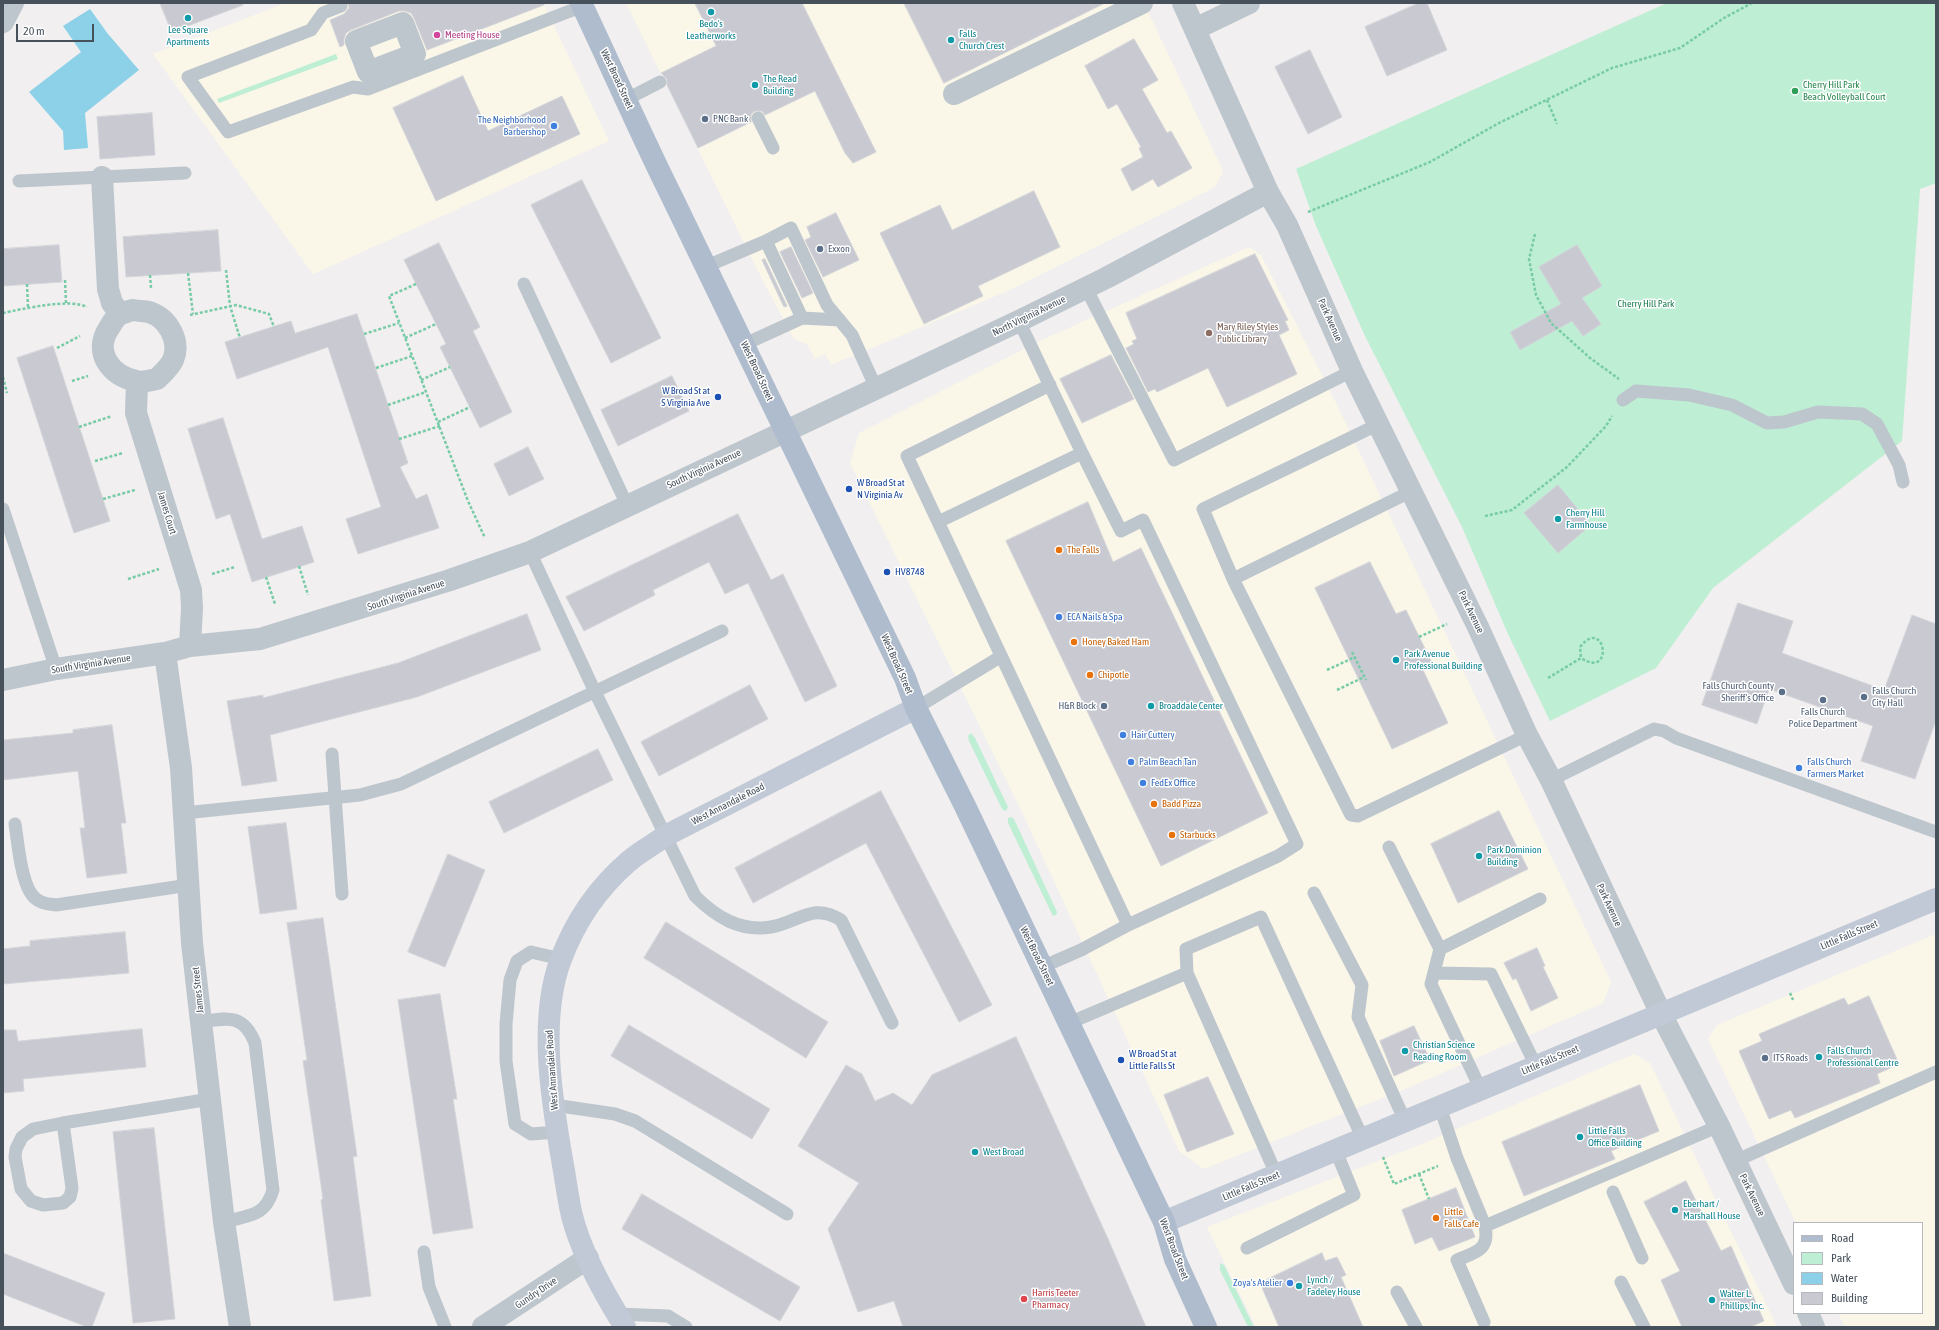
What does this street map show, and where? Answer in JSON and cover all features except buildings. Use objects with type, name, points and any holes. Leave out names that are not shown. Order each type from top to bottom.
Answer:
[{"type":"main road","name":"West Broad Street","points":[[582,5],[672,197],[745,344],[785,432],[906,678],[916,708],[965,806],[1164,1222],[1175,1258],[1206,1327]]},
{"type":"street","points":[[3,22],[13,3]]},
{"type":"street","points":[[954,94],[1142,3]]},
{"type":"street","name":"Park Avenue","points":[[1183,3],[1268,192],[1287,225],[1352,371],[1478,627],[1527,735],[1551,780],[1661,1014],[1719,1126],[1793,1282]]},
{"type":"street","points":[[1195,29],[1250,3]]},
{"type":"street","points":[[102,177],[108,289],[112,303],[120,314]]},
{"type":"street","name":"North Virginia Avenue","points":[[785,432],[1086,288],[1268,192]]},
{"type":"street","points":[[133,310],[149,312],[163,319],[173,335],[175,347],[173,360],[158,379],[137,382],[118,375],[111,368],[103,350],[106,332],[120,314],[133,310]]},
{"type":"street","name":"James Court","points":[[137,382],[136,413],[191,590],[192,608],[190,646]]},
{"type":"street","name":"South Virginia Avenue","points":[[3,680],[56,669],[165,653],[190,646],[260,639],[450,580],[530,552],[627,505],[785,432]]},
{"type":"street","name":"James Street","points":[[165,653],[181,768],[192,943],[224,1222],[240,1327]]},
{"type":"street","name":"West Annandale Road","points":[[621,1320],[588,1258],[572,1216],[557,1132],[548,1040],[552,995],[561,959],[577,925],[602,888],[628,862],[665,836],[916,708]]},
{"type":"street","name":"Little Falls Street","points":[[1164,1222],[1936,899]]},
{"type":"street","name":"Gundry Drive","points":[[483,1327],[588,1258]]},
{"type":"street","points":[[1808,1314],[1814,1327]]},
{"type":"lane","points":[[341,6],[323,13],[312,30],[188,77],[228,132],[353,87],[368,89],[582,5]]},
{"type":"lane","points":[[626,99],[660,82]]},
{"type":"lane","points":[[758,118],[773,148]]},
{"type":"lane","points":[[19,181],[185,173]]},
{"type":"lane","points":[[707,266],[766,241],[792,228],[827,305],[852,335],[876,388]]},
{"type":"lane","points":[[766,241],[802,318]]},
{"type":"lane","points":[[524,284],[627,505]]},
{"type":"lane","points":[[1086,288],[1174,460],[1352,371]]},
{"type":"lane","points":[[745,344],[802,318],[840,320]]},
{"type":"lane","points":[[1019,321],[1121,531],[1143,520],[1297,844],[1278,856],[1128,925],[1081,950],[1042,967]]},
{"type":"lane","points":[[1050,385],[907,456],[1000,657],[1128,925]]},
{"type":"lane","points":[[1623,400],[1636,390],[1689,395],[1732,405],[1767,423],[1784,422],[1818,412],[1862,414],[1878,424],[1899,465],[1903,482]]},
{"type":"lane","points":[[1379,424],[1203,509],[1233,579],[1351,815],[1358,816],[1527,735]]},
{"type":"lane","points":[[938,522],[1082,453]]},
{"type":"lane","points":[[1233,579],[1412,491]]},
{"type":"lane","points":[[3,509],[56,669]]},
{"type":"lane","points":[[530,552],[595,692],[695,896],[711,912],[731,923],[748,927],[771,927],[816,912],[829,913],[841,920],[892,1023]]},
{"type":"lane","points":[[184,813],[360,795],[401,784],[722,631]]},
{"type":"lane","points":[[916,708],[1000,657]]},
{"type":"lane","points":[[1551,780],[1654,729],[1664,730],[1676,738],[1936,832]]},
{"type":"lane","points":[[332,754],[342,894]]},
{"type":"lane","points":[[15,824],[27,888],[34,898],[44,904],[56,905],[188,886]]},
{"type":"lane","points":[[1389,847],[1440,949],[1431,984],[1481,1090]]},
{"type":"lane","points":[[1314,892],[1362,985],[1358,1017],[1405,1121]]},
{"type":"lane","points":[[1440,949],[1540,899]]},
{"type":"lane","points":[[1276,1176],[1187,973],[1186,949],[1261,917],[1363,1139]]},
{"type":"lane","points":[[557,1132],[531,1134],[515,1124],[506,1061],[506,1024],[510,980],[516,961],[531,952],[561,959]]},
{"type":"lane","points":[[1069,1023],[1187,973]]},
{"type":"lane","points":[[1434,973],[1491,974],[1536,1066]]},
{"type":"lane","points":[[201,1022],[230,1018],[242,1023],[250,1030],[255,1042],[273,1190],[270,1203],[260,1212],[224,1222]]},
{"type":"lane","points":[[1735,1161],[1936,1072]]},
{"type":"lane","points":[[63,1123],[72,1188],[70,1197],[63,1203],[43,1205],[31,1200],[21,1189],[15,1157],[16,1149],[22,1137],[33,1129],[63,1123],[210,1099]]},
{"type":"lane","points":[[554,1105],[615,1114],[635,1121],[787,1214]]},
{"type":"lane","points":[[1440,1107],[1457,1158],[1488,1236],[1485,1245],[1478,1251],[1457,1260],[1484,1322]]},
{"type":"lane","points":[[1485,1226],[1719,1126]]},
{"type":"lane","points":[[1247,1248],[1354,1195],[1336,1151]]},
{"type":"lane","points":[[1613,1192],[1642,1258]]},
{"type":"lane","points":[[424,1252],[429,1287],[445,1327]]},
{"type":"lane","points":[[1621,1282],[1644,1327]]},
{"type":"lane","points":[[1397,1292],[1416,1327]]},
{"type":"lane","points":[[621,1320],[668,1316],[686,1327]]},
{"type":"path","points":[[1308,212],[1430,162],[1499,124],[1612,68],[1680,48],[1724,18],[1752,3]]},
{"type":"path","points":[[1547,100],[1557,124]]},
{"type":"path","points":[[1535,234],[1529,260],[1536,295],[1551,324],[1590,358],[1636,390]]},
{"type":"path","points":[[226,270],[230,306],[240,338]]},
{"type":"path","points":[[188,273],[193,314]]},
{"type":"path","points":[[65,280],[66,303]]},
{"type":"path","points":[[27,284],[28,308]]},
{"type":"path","points":[[416,284],[389,296],[468,501],[485,538]]},
{"type":"path","points":[[3,313],[66,303],[84,305],[90,308]]},
{"type":"path","points":[[187,316],[236,304],[269,314],[274,327]]},
{"type":"path","points":[[364,334],[399,323]]},
{"type":"path","points":[[405,338],[436,324]]},
{"type":"path","points":[[57,348],[81,336],[85,337]]},
{"type":"path","points":[[376,368],[412,356]]},
{"type":"path","points":[[421,380],[450,367]]},
{"type":"path","points":[[72,381],[90,376]]},
{"type":"path","points":[[3,377],[7,393]]},
{"type":"path","points":[[388,405],[426,392]]},
{"type":"path","points":[[1485,516],[1512,510],[1567,467],[1606,426],[1623,400]]},
{"type":"path","points":[[438,422],[470,407]]},
{"type":"path","points":[[79,426],[114,416]]},
{"type":"path","points":[[399,439],[440,426]]},
{"type":"path","points":[[95,460],[125,452]]},
{"type":"path","points":[[103,499],[137,490]]},
{"type":"path","points":[[299,566],[308,595]]},
{"type":"path","points":[[210,575],[235,567]]},
{"type":"path","points":[[128,579],[161,568]]},
{"type":"path","points":[[266,577],[275,604]]},
{"type":"path","points":[[1419,637],[1447,624]]},
{"type":"path","points":[[1589,639],[1597,639],[1602,643],[1604,649],[1599,660],[1594,662],[1586,661],[1581,658],[1579,650],[1585,641],[1589,639]]},
{"type":"path","points":[[1352,652],[1366,680]]},
{"type":"path","points":[[1327,670],[1355,657]]},
{"type":"path","points":[[1548,678],[1581,658]]},
{"type":"path","points":[[1337,690],[1364,677]]},
{"type":"path","points":[[1790,993],[1794,1000]]},
{"type":"path","points":[[1383,1156],[1394,1184],[1457,1158]]},
{"type":"path","points":[[1419,1174],[1429,1199]]},
{"type":"shaded area","points":[[286,3],[543,3],[609,141],[313,274],[153,54]]},
{"type":"shaded area","points":[[626,3],[1144,3],[1223,171],[1215,187],[1010,290],[831,365],[825,354],[815,359],[807,344],[794,339],[760,275]]},
{"type":"shaded area","points":[[1249,247],[1261,255],[1338,407],[1611,982],[1603,1003],[1405,1089],[1204,1169],[1179,1151],[1021,810],[850,463],[859,433],[1042,340]]},
{"type":"shaded area","points":[[1936,934],[1936,1327],[1845,1327],[1838,1314],[1923,1314],[1923,1222],[1796,1222],[1708,1039],[1717,1025]]},
{"type":"shaded area","points":[[1634,1054],[1650,1063],[1777,1327],[1256,1327],[1207,1227],[1422,1144]]},
{"type":"green space","name":"Cherry Hill Park","points":[[1667,3],[1936,3],[1936,183],[1920,189],[1902,441],[1713,588],[1656,668],[1550,721],[1508,634],[1462,527],[1365,336],[1316,226],[1296,169]]},
{"type":"green space","points":[[336,54],[338,59],[219,103],[217,99]]},
{"type":"green space","points":[[971,733],[975,738],[1008,807],[1006,811],[1002,809],[969,741],[968,736]]},
{"type":"green space","points":[[1011,817],[1014,819],[1057,912],[1056,915],[1053,916],[1008,823],[1008,818]]},
{"type":"green space","points":[[1220,1263],[1224,1265],[1254,1327],[1248,1327],[1220,1270]]},
{"type":"water","points":[[90,9],[108,34],[139,70],[85,113],[88,148],[64,150],[63,131],[29,92],[81,52],[63,26]]},
{"type":"place","name":"Bedo's Leatherworks","points":[[711,12]]},
{"type":"place","name":"Lee Square Apartments","points":[[188,18]]},
{"type":"place","name":"Meeting House","points":[[437,35]]},
{"type":"place","name":"Falls Church Crest","points":[[951,40]]},
{"type":"place","name":"The Read Building","points":[[755,85]]},
{"type":"place","name":"Cherry Hill Park Beach Volleyball Court","points":[[1795,91]]},
{"type":"place","name":"PNC Bank","points":[[705,119]]},
{"type":"place","name":"The Neighborhood Barbershop","points":[[554,126]]},
{"type":"place","name":"Exxon","points":[[820,249]]},
{"type":"place","name":"Mary Riley Styles Public Library","points":[[1209,333]]},
{"type":"place","name":"W Broad St at S Virginia Ave","points":[[718,397]]},
{"type":"place","name":"W Broad St at N Virginia Av","points":[[849,489]]},
{"type":"place","name":"Cherry Hill Farmhouse","points":[[1558,519]]},
{"type":"place","name":"The Falls","points":[[1059,550]]},
{"type":"place","name":"HV8748","points":[[887,572]]},
{"type":"place","name":"ECA Nails & Spa","points":[[1059,617]]},
{"type":"place","name":"Honey Baked Ham","points":[[1074,642]]},
{"type":"place","name":"Park Avenue Professional Building","points":[[1396,660]]},
{"type":"place","name":"Chipotle","points":[[1090,675]]},
{"type":"place","name":"Falls Church County Sheriff's Office","points":[[1782,692]]},
{"type":"place","name":"Falls Church City Hall","points":[[1864,697]]},
{"type":"place","name":"Falls Church Police Department","points":[[1823,700]]},
{"type":"place","name":"H&R Block","points":[[1104,706]]},
{"type":"place","name":"Broaddale Center","points":[[1151,706]]},
{"type":"place","name":"Hair Cuttery","points":[[1123,735]]},
{"type":"place","name":"Palm Beach Tan","points":[[1131,762]]},
{"type":"place","name":"Falls Church Farmers Market","points":[[1799,768]]},
{"type":"place","name":"FedEx Office","points":[[1143,783]]},
{"type":"place","name":"Badd Pizza","points":[[1154,804]]},
{"type":"place","name":"Starbucks","points":[[1172,835]]},
{"type":"place","name":"Park Dominion Building","points":[[1479,856]]},
{"type":"place","name":"Christian Science Reading Room","points":[[1405,1051]]},
{"type":"place","name":"Falls Church Professional Centre","points":[[1819,1057]]},
{"type":"place","name":"ITS Roads","points":[[1765,1058]]},
{"type":"place","name":"W Broad St at Little Falls St","points":[[1121,1060]]},
{"type":"place","name":"Little Falls Office Building","points":[[1580,1137]]},
{"type":"place","name":"West Broad","points":[[975,1152]]},
{"type":"place","name":"Eberhart / Marshall House","points":[[1675,1210]]},
{"type":"place","name":"Little Falls Cafe","points":[[1436,1218]]},
{"type":"place","name":"Zoya's Atelier","points":[[1290,1283]]},
{"type":"place","name":"Lynch / Fadeley House","points":[[1299,1286]]},
{"type":"place","name":"Harris Teeter Pharmacy","points":[[1024,1299]]},
{"type":"place","name":"Walter L. Phillips, Inc.","points":[[1712,1300]]}]
